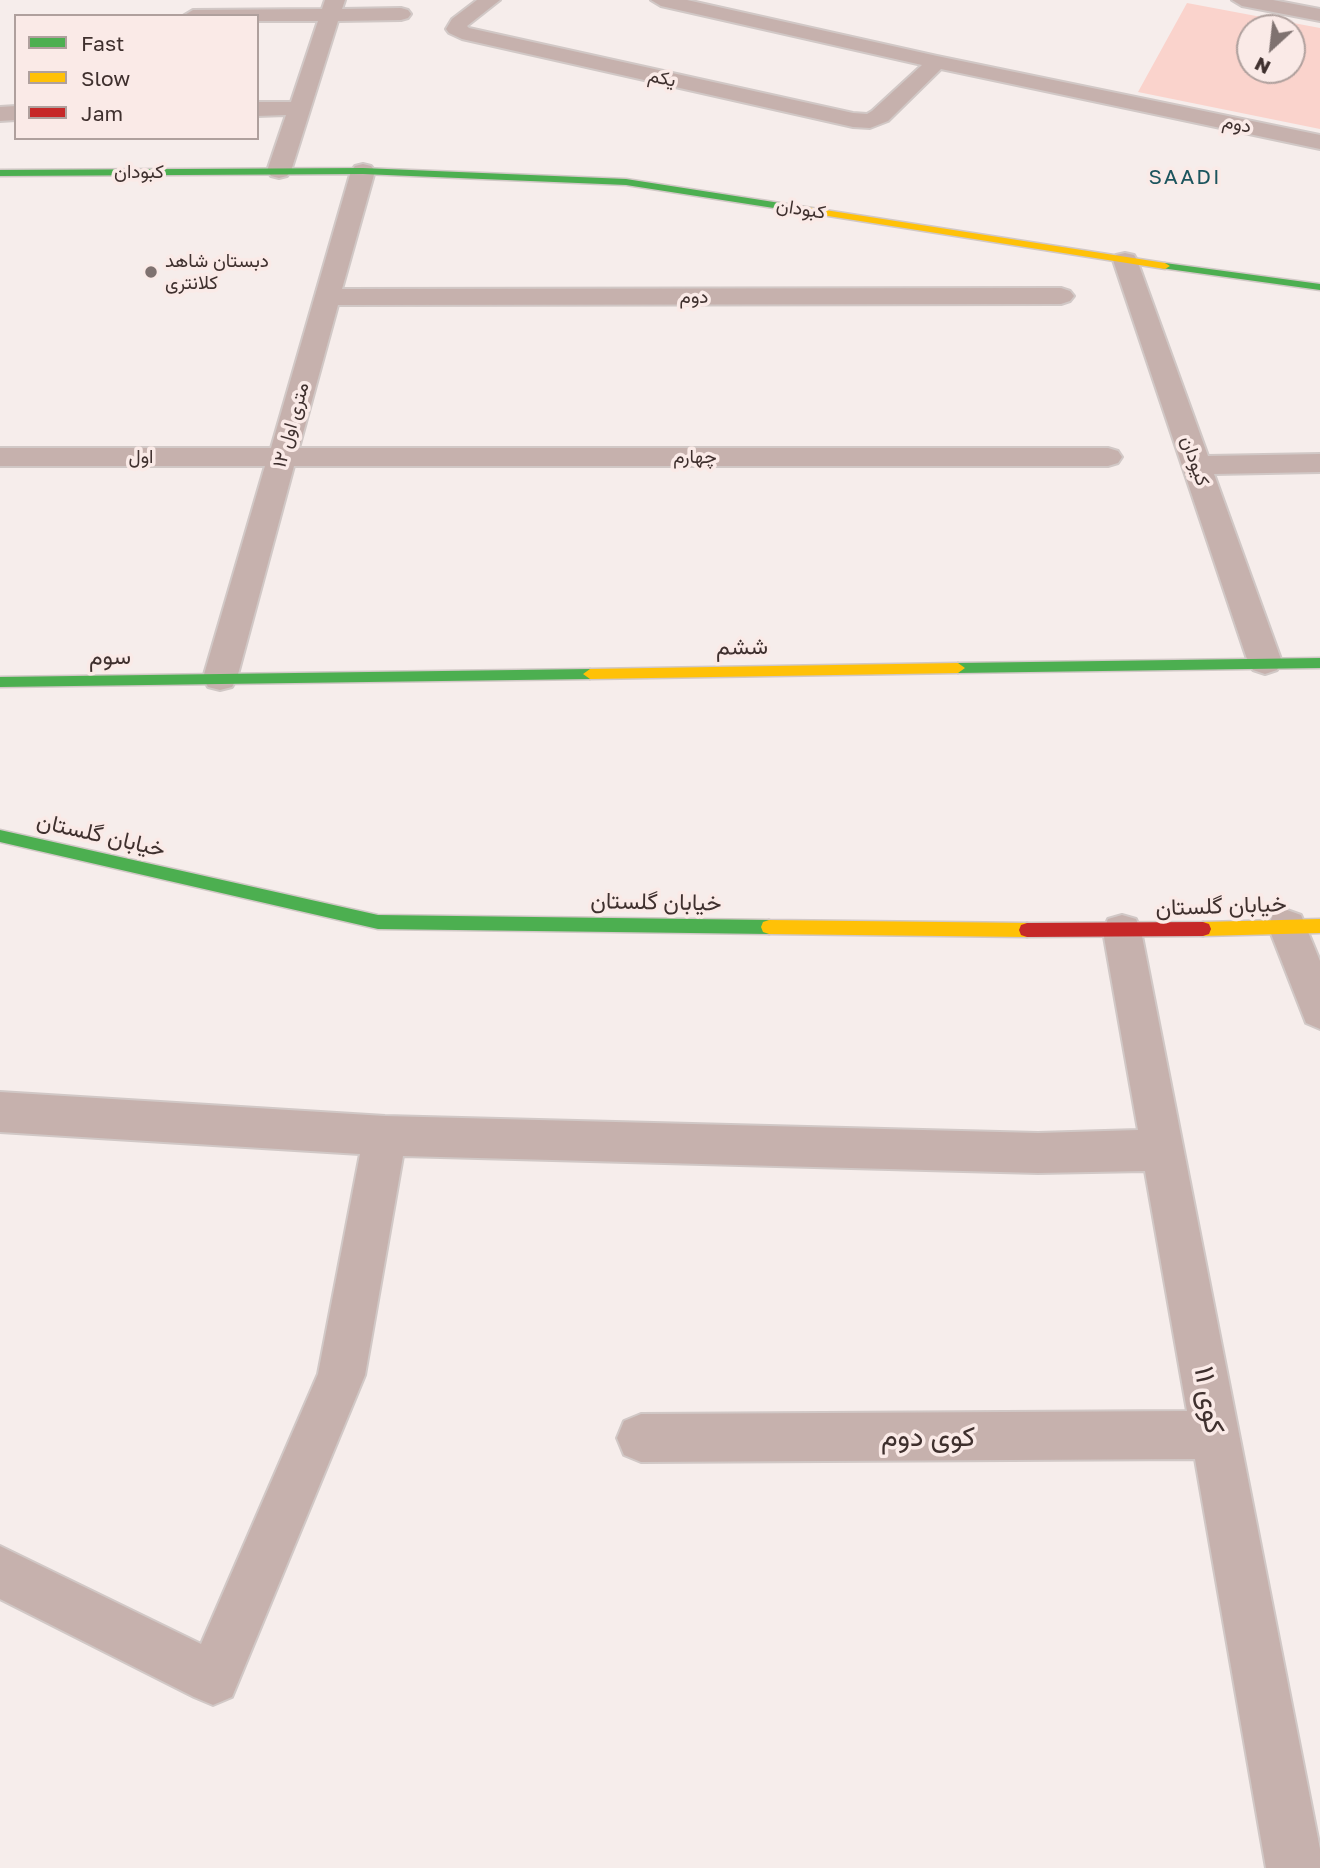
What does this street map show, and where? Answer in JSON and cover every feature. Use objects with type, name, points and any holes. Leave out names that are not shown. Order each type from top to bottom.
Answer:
[{"type":"street","name":"یکم","points":[[490,0],[459,23],[456,29],[462,33],[853,120],[870,121],[880,116],[937,62]]},
{"type":"street","name":"دوم","points":[[661,0],[937,62],[1320,142]]},
{"type":"street","points":[[1242,0],[1320,15]]},
{"type":"street","points":[[223,14],[333,7],[401,14]]},
{"type":"street","points":[[278,171],[333,7]]},
{"type":"street","points":[[259,109],[299,108]]},
{"type":"street","name":"کبودان","points":[[0,173],[363,172],[626,182],[1125,260],[1320,286]]},
{"type":"street","name":"۱۲ متری اول","points":[[220,678],[363,172]]},
{"type":"street","name":"کیودان","points":[[1125,260],[1265,662]]},
{"type":"street","name":"دوم","points":[[327,297],[1061,296]]},
{"type":"street","name":"اول","points":[[0,457],[282,457]]},
{"type":"street","name":"چهارم","points":[[282,457],[1108,457]]},
{"type":"street","points":[[1196,465],[1320,463]]},
{"type":"street","points":[[1265,662],[1320,663]]},
{"type":"street","name":"ششم","points":[[220,678],[1265,662]]},
{"type":"street","name":"سوم","points":[[0,682],[220,678]]},
{"type":"street","name":"خیابان گلستان","points":[[0,836],[379,922],[1122,931],[1304,926]]},
{"type":"street","points":[[1304,926],[1320,1011]]},
{"type":"street","name":"کوی ۱۱","points":[[1122,931],[1296,1868]]},
{"type":"street","points":[[0,1112],[385,1136],[1038,1153],[1164,1150]]},
{"type":"street","points":[[0,1572],[213,1678],[341,1375],[385,1136]]},
{"type":"street","name":"کوی دوم","points":[[641,1438],[1216,1435]]},
{"type":"shaded area","points":[[1187,3],[1246,14],[1236,14],[1236,84],[1306,84],[1306,25],[1320,28],[1320,129],[1138,92]]},
{"type":"traffic: fast","points":[[0,173],[363,171],[626,182],[793,208]]},
{"type":"traffic: fast","points":[[1165,266],[1320,287]]},
{"type":"traffic: fast","points":[[958,668],[1320,663]]},
{"type":"traffic: fast","points":[[0,682],[590,674]]},
{"type":"traffic: fast","points":[[0,836],[378,922],[769,927]]},
{"type":"traffic: slow","points":[[793,208],[1165,266]]},
{"type":"traffic: slow","points":[[590,674],[958,668]]},
{"type":"traffic: slow","points":[[1203,929],[1320,926]]},
{"type":"traffic: slow","points":[[769,927],[1027,930]]},
{"type":"traffic: jam","points":[[1027,930],[1203,929]]},
{"type":"place","name":"دبستان شاهد کلانتری","points":[[151,272]]},
{"type":"district","name":"SAADI","points":[[1185,177]]}]
